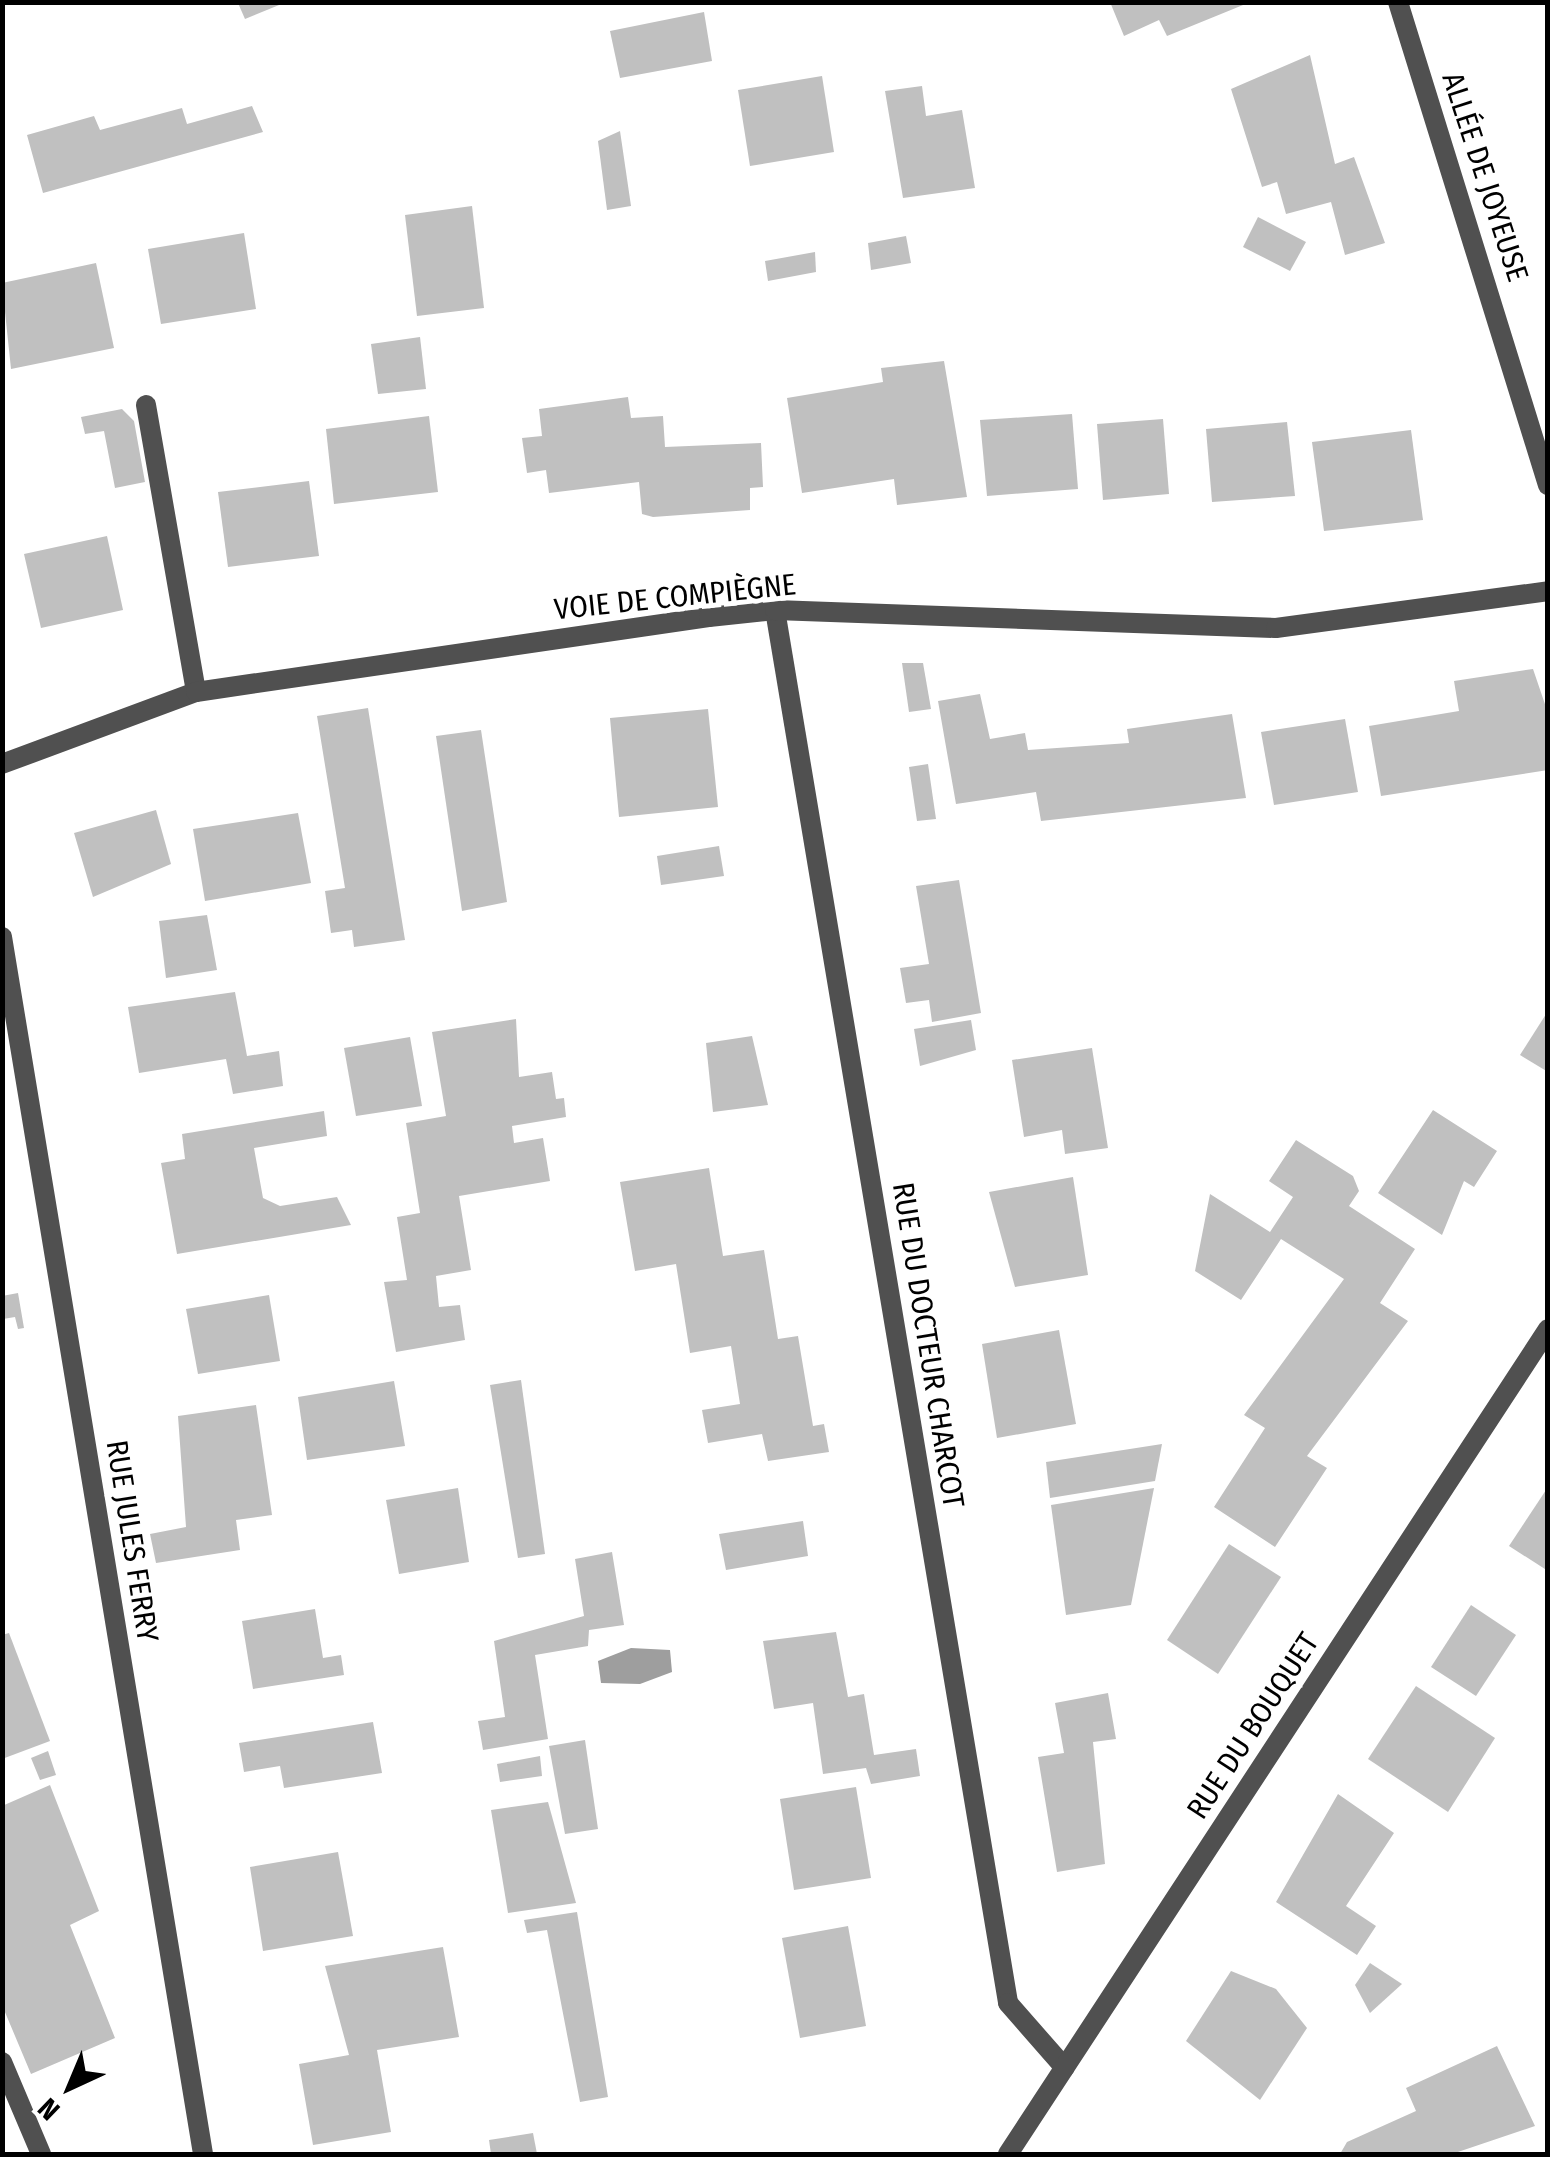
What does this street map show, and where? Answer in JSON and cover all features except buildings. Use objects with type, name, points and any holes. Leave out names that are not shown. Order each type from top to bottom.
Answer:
[{"type":"street","name":"ALLÉE DE JOYEUSE","points":[[1398,2],[1548,486]]},
{"type":"street","points":[[146,405],[196,692]]},
{"type":"street","name":"VOIE DE COMPIÈGNE","points":[[2,764],[196,692],[775,610],[1276,628],[1548,591]]},
{"type":"street","name":"RUE DU DOCTEUR CHARCOT","points":[[775,610],[1008,2003],[1065,2068]]},
{"type":"street","name":"RUE JULES FERRY","points":[[2,937],[202,2154]]},
{"type":"street","name":"RUE DU BOUQUET","points":[[1008,2154],[1548,1329]]},
{"type":"street","points":[[2,2062],[41,2154]]},
{"type":"shaded area","points":[[631,1648],[670,1650],[672,1672],[640,1684],[601,1683],[598,1661]]}]
